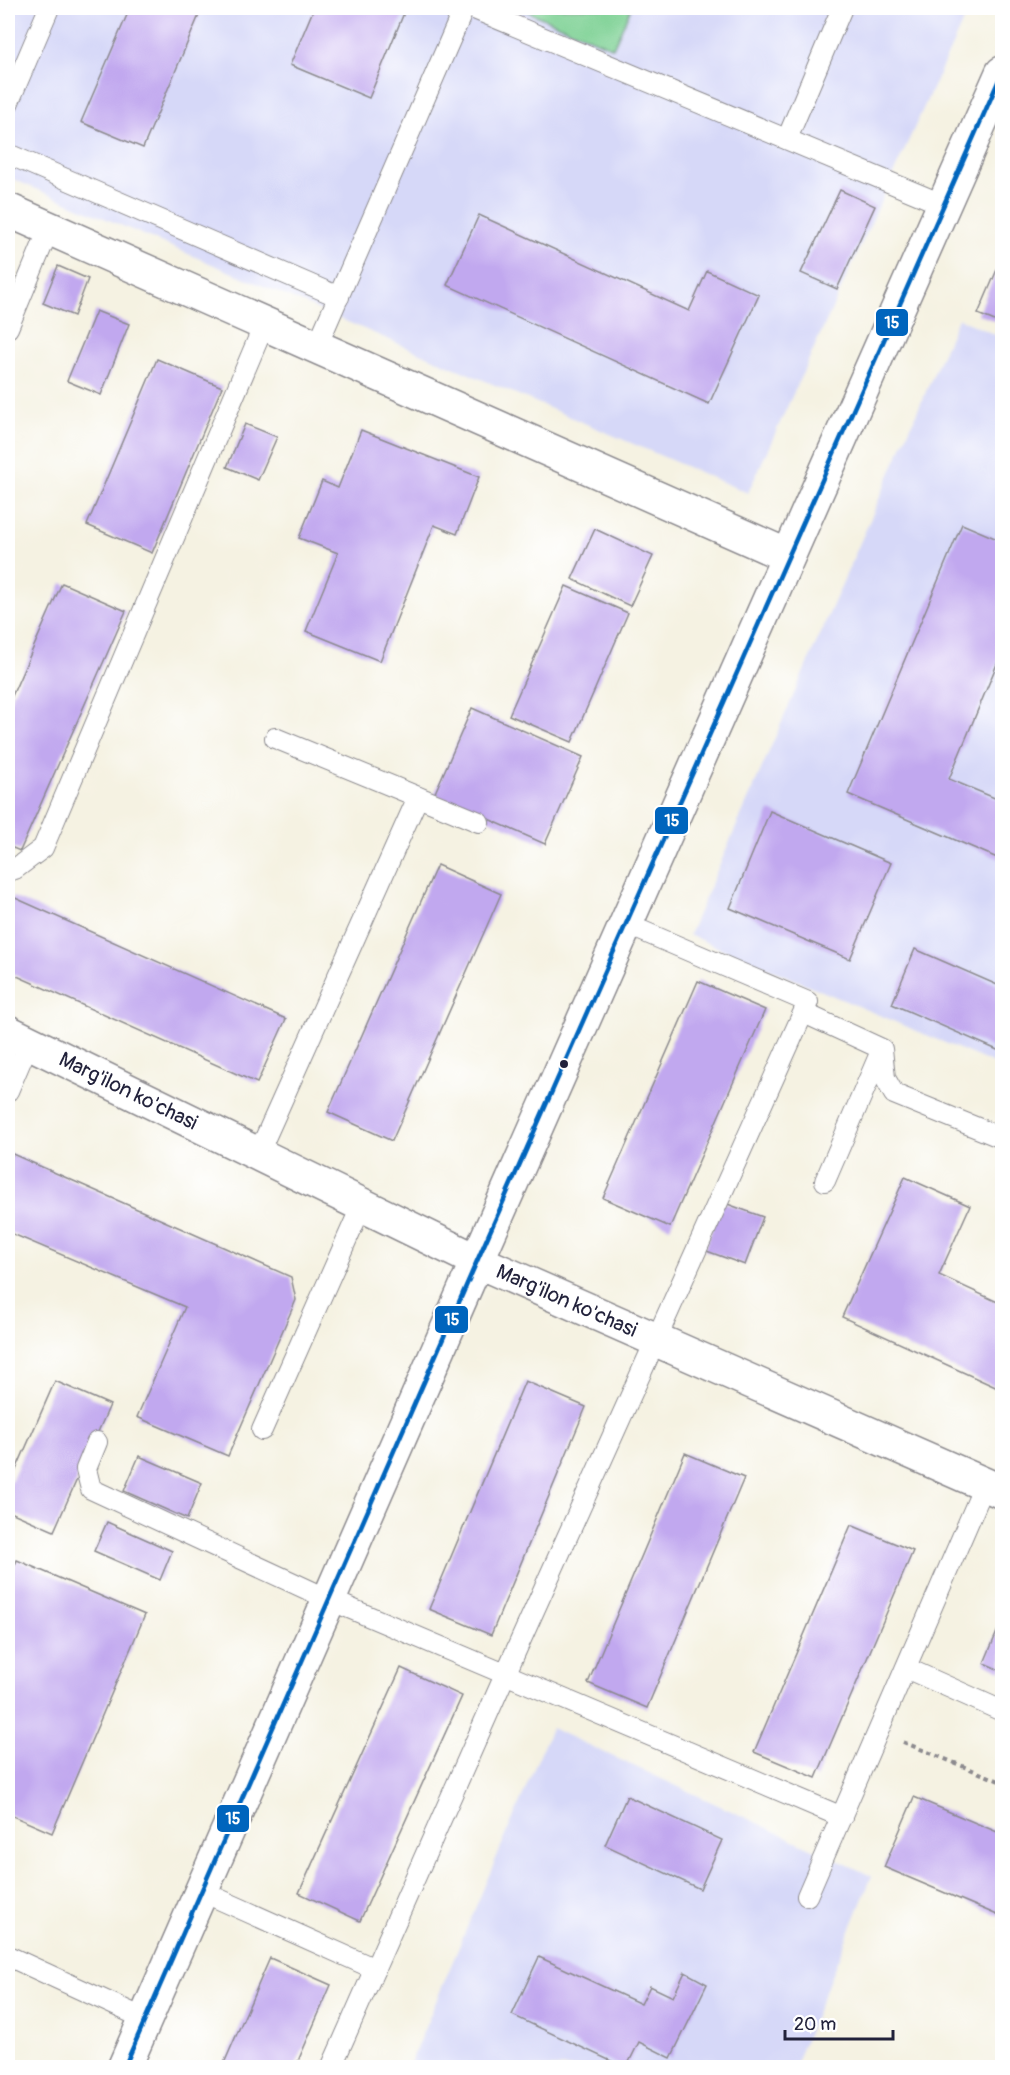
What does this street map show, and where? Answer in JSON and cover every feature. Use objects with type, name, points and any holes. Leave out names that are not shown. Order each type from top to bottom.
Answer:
[{"type":"street","points":[[124,2067],[328,1599],[1002,73]]},
{"type":"street","points":[[8,210],[788,556]]},
{"type":"street","name":"Marg'ilon ko'chasi","points":[[18,1037],[477,1261],[994,1488]]},
{"type":"lane","points":[[8,105],[49,8]]},
{"type":"lane","points":[[317,346],[464,8]]},
{"type":"lane","points":[[472,8],[944,205]]},
{"type":"lane","points":[[787,139],[842,8]]},
{"type":"lane","points":[[8,154],[339,297]]},
{"type":"lane","points":[[8,328],[49,229]]},
{"type":"lane","points":[[8,871],[15,869],[44,848],[264,324]]},
{"type":"lane","points":[[274,738],[479,822]]},
{"type":"lane","points":[[258,1154],[418,797]]},
{"type":"lane","points":[[331,2067],[808,1002],[626,924]]},
{"type":"lane","points":[[804,1013],[882,1049]]},
{"type":"lane","points":[[8,1091],[18,1037]]},
{"type":"lane","points":[[882,1049],[885,1078],[894,1094],[1002,1138]]},
{"type":"lane","points":[[825,1181],[882,1049]]},
{"type":"lane","points":[[262,1430],[362,1205]]},
{"type":"lane","points":[[98,1442],[86,1469],[91,1489],[328,1599],[842,1817]]},
{"type":"lane","points":[[807,1896],[906,1668],[994,1488]]},
{"type":"lane","points":[[906,1668],[1002,1711]]},
{"type":"lane","points":[[201,1891],[375,1969]]},
{"type":"lane","points":[[8,1956],[145,2019]]},
{"type":"path","points":[[880,1732],[1002,1782]]},
{"type":"shaded area","points":[[8,8],[969,8],[748,493],[8,177]]},
{"type":"shaded area","points":[[958,318],[1002,338],[1002,1067],[689,935]]},
{"type":"shaded area","points":[[551,1728],[872,1876],[794,2067],[408,2068]]},
{"type":"green space","points":[[519,8],[631,8],[613,48]]},
{"type":"building","points":[[130,8],[202,8],[143,148],[81,122]]},
{"type":"building","points":[[314,8],[406,8],[369,98],[290,65]]},
{"type":"building","points":[[840,190],[875,206],[837,289],[801,273]]},
{"type":"building","points":[[479,215],[689,311],[707,271],[759,295],[709,404],[447,285]]},
{"type":"building","points":[[1002,258],[1002,324],[978,314]]},
{"type":"building","points":[[58,266],[88,279],[74,316],[43,303]]},
{"type":"building","points":[[96,311],[129,324],[101,395],[67,381]]},
{"type":"building","points":[[157,359],[222,387],[152,553],[87,525]]},
{"type":"building","points":[[245,424],[277,437],[258,480],[227,467]]},
{"type":"building","points":[[361,430],[479,477],[457,534],[434,525],[380,661],[306,631],[338,553],[299,538],[322,481],[338,488]]},
{"type":"building","points":[[962,524],[1002,541],[1002,652],[949,779],[1002,801],[1002,860],[848,794]]},
{"type":"building","points":[[595,529],[653,556],[630,606],[572,579]]},
{"type":"building","points":[[62,583],[126,611],[20,851],[8,846],[8,705]]},
{"type":"building","points":[[566,586],[628,613],[572,742],[509,715]]},
{"type":"building","points":[[472,708],[583,757],[545,844],[434,795]]},
{"type":"building","points":[[770,811],[891,863],[850,959],[730,908]]},
{"type":"building","points":[[437,865],[501,894],[392,1141],[328,1112]]},
{"type":"building","points":[[13,897],[286,1019],[257,1083],[8,972],[8,909]]},
{"type":"building","points":[[915,949],[1002,987],[1002,1052],[892,1004]]},
{"type":"building","points":[[698,981],[765,1010],[670,1227],[603,1198]]},
{"type":"building","points":[[8,1152],[291,1277],[296,1300],[228,1456],[137,1417],[185,1307],[8,1232]]},
{"type":"building","points":[[905,1177],[970,1206],[939,1275],[1002,1304],[1002,1390],[842,1317]]},
{"type":"building","points":[[722,1202],[763,1217],[745,1265],[704,1250]]},
{"type":"building","points":[[55,1381],[110,1405],[54,1531],[8,1511],[8,1488]]},
{"type":"building","points":[[525,1381],[586,1407],[491,1635],[429,1609]]},
{"type":"building","points":[[685,1453],[744,1478],[647,1708],[588,1683]]},
{"type":"building","points":[[139,1456],[202,1483],[187,1519],[124,1491]]},
{"type":"building","points":[[107,1522],[172,1551],[160,1580],[94,1551]]},
{"type":"building","points":[[851,1525],[913,1551],[816,1778],[754,1752]]},
{"type":"building","points":[[17,1560],[145,1615],[52,1833],[8,1814],[8,1582]]},
{"type":"building","points":[[1002,1620],[1002,1671],[984,1663]]},
{"type":"building","points":[[401,1668],[462,1696],[360,1921],[299,1893]]},
{"type":"building","points":[[627,1796],[722,1840],[700,1889],[605,1845]]},
{"type":"building","points":[[914,1797],[1002,1834],[1002,1917],[884,1867]]},
{"type":"building","points":[[539,1957],[641,2004],[650,1986],[673,1997],[685,1972],[707,1984],[671,2058],[639,2042],[626,2068],[512,2015]]},
{"type":"building","points":[[270,1958],[331,1985],[295,2068],[222,2068]]},
{"type":"transit line","name":"15","points":[[124,2068],[477,1261],[1002,73]]}]
